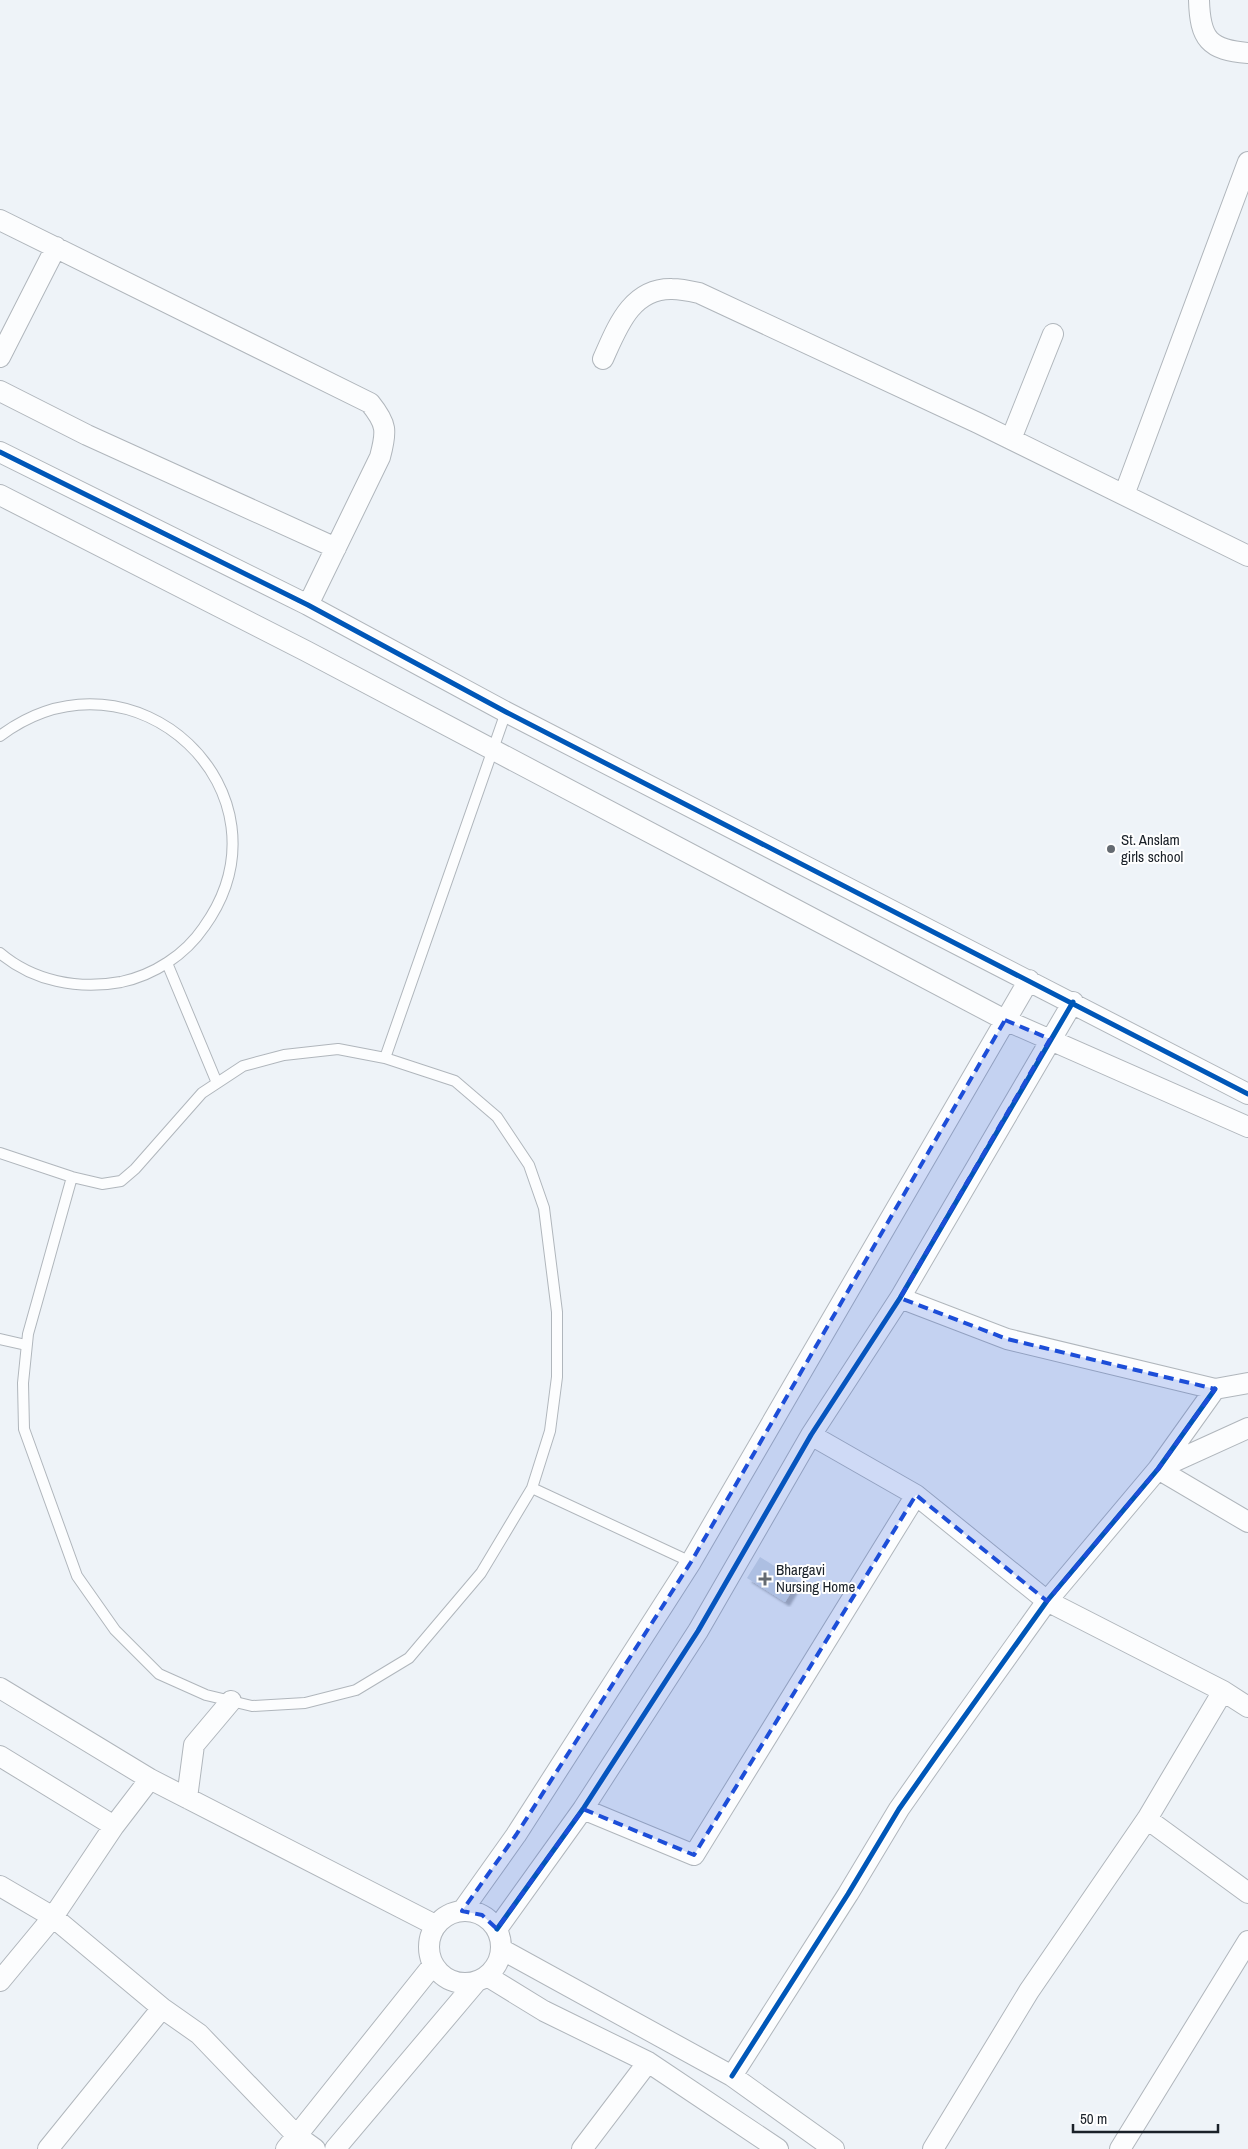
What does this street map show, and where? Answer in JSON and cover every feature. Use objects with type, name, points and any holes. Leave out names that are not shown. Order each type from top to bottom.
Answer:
[{"type":"street","points":[[1199,0],[1204,34],[1209,41],[1217,47],[1242,52]]},
{"type":"street","points":[[1124,495],[1248,162]]},
{"type":"street","points":[[0,220],[370,403],[383,418],[385,438],[380,457],[308,605]]},
{"type":"street","points":[[0,357],[56,247]]},
{"type":"street","points":[[603,359],[622,317],[636,301],[652,291],[671,289],[699,293],[1011,439],[1247,553]]},
{"type":"street","points":[[1011,439],[1053,334]]},
{"type":"street","points":[[0,391],[87,435],[336,548]]},
{"type":"street","points":[[0,452],[308,605],[506,712],[1073,1002],[1248,1094]]},
{"type":"street","points":[[0,496],[306,651],[1005,1020],[1248,1127]]},
{"type":"street","points":[[462,1911],[516,1836],[691,1562],[1029,980]]},
{"type":"street","points":[[496,1929],[583,1809],[698,1632],[811,1435],[900,1298],[1073,1002]]},
{"type":"street","points":[[900,1298],[1007,1339],[1215,1389],[1248,1383]]},
{"type":"street","points":[[732,2076],[848,1894],[899,1809],[1047,1601],[1158,1469],[1215,1389]]},
{"type":"street","points":[[1158,1469],[1248,1428]]},
{"type":"street","points":[[811,1435],[916,1495],[1047,1601],[1223,1691],[1248,1707]]},
{"type":"street","points":[[1158,1469],[1248,1522]]},
{"type":"street","points":[[583,1809],[694,1855],[916,1495]]},
{"type":"street","points":[[0,1688],[150,1779],[435,1926]]},
{"type":"street","points":[[933,2149],[1028,1991],[1147,1819],[1223,1691]]},
{"type":"street","points":[[186,1798],[194,1746],[231,1701]]},
{"type":"street","points":[[0,1756],[114,1826]]},
{"type":"street","points":[[0,1981],[53,1917],[114,1826],[150,1779]]},
{"type":"street","points":[[1147,1819],[1248,1893]]},
{"type":"street","points":[[0,1886],[53,1917],[162,2008],[199,2034],[291,2142],[315,2149]]},
{"type":"street","points":[[335,2149],[482,1978],[499,1959],[501,1949],[496,1929],[482,1915],[462,1911],[447,1916],[435,1926],[428,1944],[433,1964],[443,1976],[457,1982],[482,1978],[648,2062],[778,2149]]},
{"type":"street","points":[[1122,2149],[1248,1941]]},
{"type":"street","points":[[501,1949],[732,2076],[834,2149]]},
{"type":"street","points":[[291,2142],[433,1964]]},
{"type":"street","points":[[48,2149],[162,2008]]},
{"type":"street","points":[[582,2149],[648,2062]]},
{"type":"lane","points":[[0,736],[32,716],[73,704],[115,706],[155,719],[189,744],[203,759],[215,777],[229,817],[231,859],[221,899],[211,918],[189,945],[167,963],[148,973],[108,984],[86,985],[65,983],[45,978],[26,970],[0,952]]},
{"type":"lane","points":[[385,1058],[506,712]]},
{"type":"lane","points":[[167,963],[217,1083]]},
{"type":"lane","points":[[0,1154],[72,1177],[102,1184],[121,1182],[135,1169],[202,1093],[243,1066],[284,1055],[338,1049],[385,1058],[455,1081],[497,1117],[529,1165],[544,1208],[557,1312],[556,1386],[550,1431],[532,1488],[481,1573],[409,1658],[356,1690],[305,1703],[252,1706],[206,1695],[159,1674],[115,1630],[77,1576],[24,1429],[23,1383],[28,1334],[72,1177]]},
{"type":"lane","points":[[0,1339],[26,1345]]},
{"type":"lane","points":[[532,1488],[691,1562]]},
{"type":"highlighted area","points":[[1005,1020],[1050,1039],[900,1298],[1007,1339],[1215,1389],[1158,1469],[1047,1601],[916,1495],[694,1855],[583,1809],[497,1929],[482,1915],[462,1911],[516,1835],[691,1562]]},
{"type":"building","points":[[760,1557],[798,1581],[785,1602],[747,1578]]},
{"type":"cycle path","points":[[0,452],[308,605],[506,712],[1248,1094]]},
{"type":"cycle path","points":[[497,1929],[583,1809],[698,1631],[811,1435],[900,1298],[1073,1002]]},
{"type":"cycle path","points":[[732,2076],[848,1894],[899,1809],[939,1752],[1047,1601],[1158,1469],[1215,1389]]},
{"type":"place","name":"St. Anslam girls school","points":[[1111,849]]},
{"type":"place","name":"Bhargavi Nursing Home","points":[[765,1579]]}]
